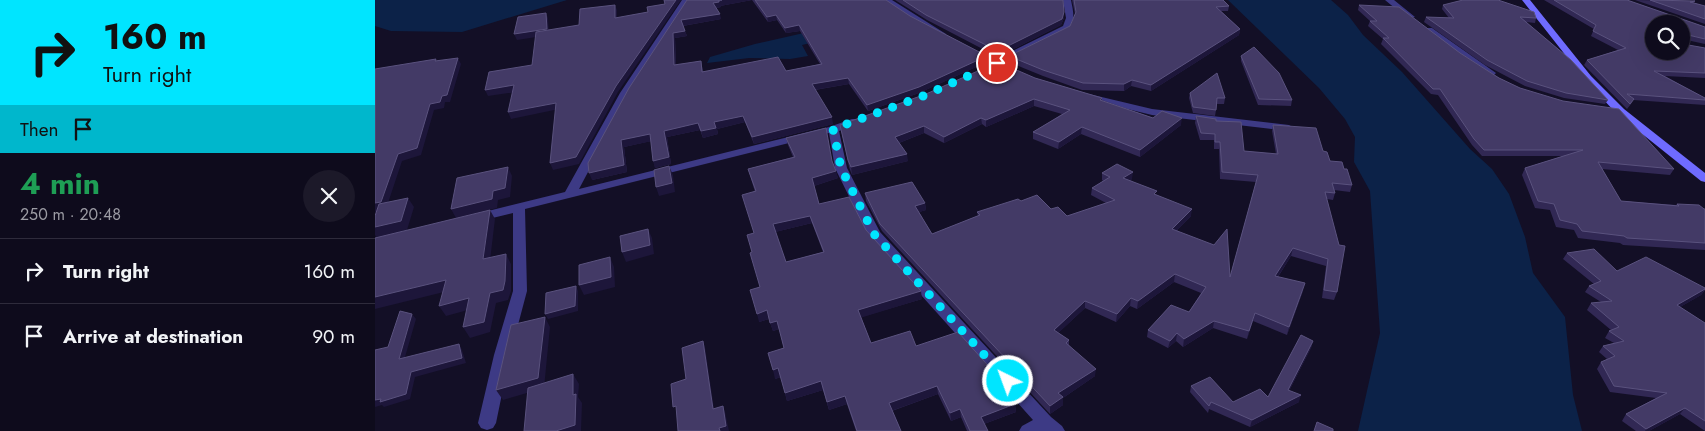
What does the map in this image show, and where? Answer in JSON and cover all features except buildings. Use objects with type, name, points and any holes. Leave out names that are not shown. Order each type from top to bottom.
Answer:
[{"type":"street","points":[[569,196],[625,93],[686,0]]},
{"type":"street","points":[[887,0],[955,41]]},
{"type":"street","points":[[973,74],[1066,28],[1070,24],[1071,19],[1067,0]]},
{"type":"street","points":[[1389,0],[1422,26],[1502,80]]},
{"type":"street","points":[[1525,0],[1588,78],[1621,111],[1705,179]]},
{"type":"street","points":[[1078,94],[1152,112],[1265,127],[1299,129]]},
{"type":"street","points":[[1603,109],[1621,111]]},
{"type":"street","points":[[461,222],[833,129],[869,116]]},
{"type":"street","points":[[833,129],[841,168],[874,234],[1051,427]]},
{"type":"street","points":[[487,423],[502,355],[520,291],[519,207]]},
{"type":"street","points":[[1028,431],[1051,427]]},
{"type":"water","points":[[375,0],[567,0],[462,32],[391,31],[375,26]]},
{"type":"water","points":[[1228,0],[1331,0],[1348,15],[1363,35],[1402,72],[1470,149],[1492,169],[1509,194],[1525,237],[1533,273],[1565,317],[1573,395],[1582,431],[1358,431],[1380,333],[1370,191],[1354,162],[1355,137],[1345,119],[1319,88]]},
{"type":"water","points":[[817,30],[823,40],[802,45],[808,56],[790,59],[749,58],[707,63],[710,57],[755,44]]},
{"type":"route","points":[[997,63],[923,96],[833,129],[841,168],[874,234],[886,250],[1008,381]]}]
